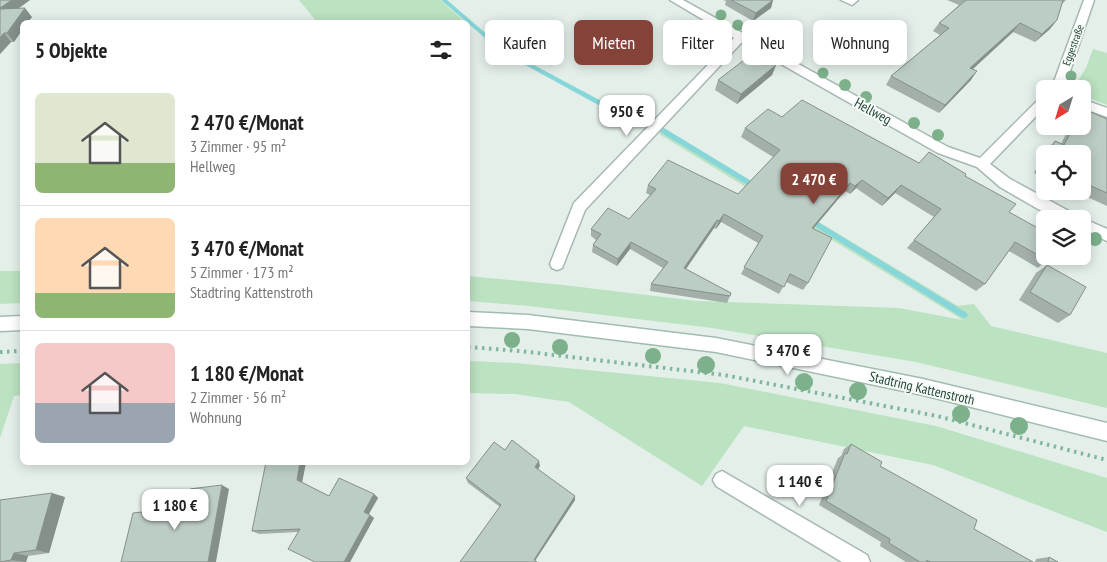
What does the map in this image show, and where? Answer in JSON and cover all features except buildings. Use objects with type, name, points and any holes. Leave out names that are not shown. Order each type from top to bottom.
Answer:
[{"type":"street","name":"Hellweg","points":[[675,0],[943,150],[982,164],[1006,183],[1053,210]]},
{"type":"street","name":"Eggestraße","points":[[1060,80],[1089,0]]},
{"type":"street","points":[[557,264],[580,207],[741,37]]},
{"type":"street","points":[[1091,107],[1107,113]]},
{"type":"street","points":[[982,164],[1036,109]]},
{"type":"street","points":[[1091,228],[1107,236]]},
{"type":"street","name":"Stadtring Kattenstroth","points":[[470,319],[528,322],[716,345],[923,387],[1107,432]]},
{"type":"street","points":[[0,324],[20,323]]},
{"type":"street","points":[[722,480],[860,562]]},
{"type":"lane","points":[[845,0],[852,2],[854,0]]},
{"type":"path","points":[[470,347],[520,351],[724,375],[937,416],[1107,460]]},
{"type":"path","points":[[0,352],[20,351]]},
{"type":"green space","points":[[299,0],[440,0],[463,20],[315,20]]},
{"type":"green space","points":[[1093,49],[1107,53],[1107,105],[1091,99],[1091,80],[1078,80],[1086,68]]},
{"type":"green space","points":[[665,129],[958,306],[974,304],[991,326],[1107,353],[1107,408],[916,362],[712,328],[529,306],[470,301],[470,276],[697,301],[899,308],[963,320],[659,134]]},
{"type":"green space","points":[[0,271],[20,271],[20,303],[0,304]]},
{"type":"green space","points":[[470,361],[516,363],[720,383],[936,426],[1107,478],[1107,532],[933,465],[744,426],[702,486],[569,402],[515,394],[470,393]]},
{"type":"green space","points":[[20,363],[20,395],[14,396],[0,438],[0,364]]},
{"type":"waterway","points":[[444,0],[467,20]]},
{"type":"waterway","points":[[470,22],[502,50],[635,122]]},
{"type":"waterway","points":[[662,130],[756,187]]},
{"type":"waterway","points":[[808,219],[964,315]]}]
